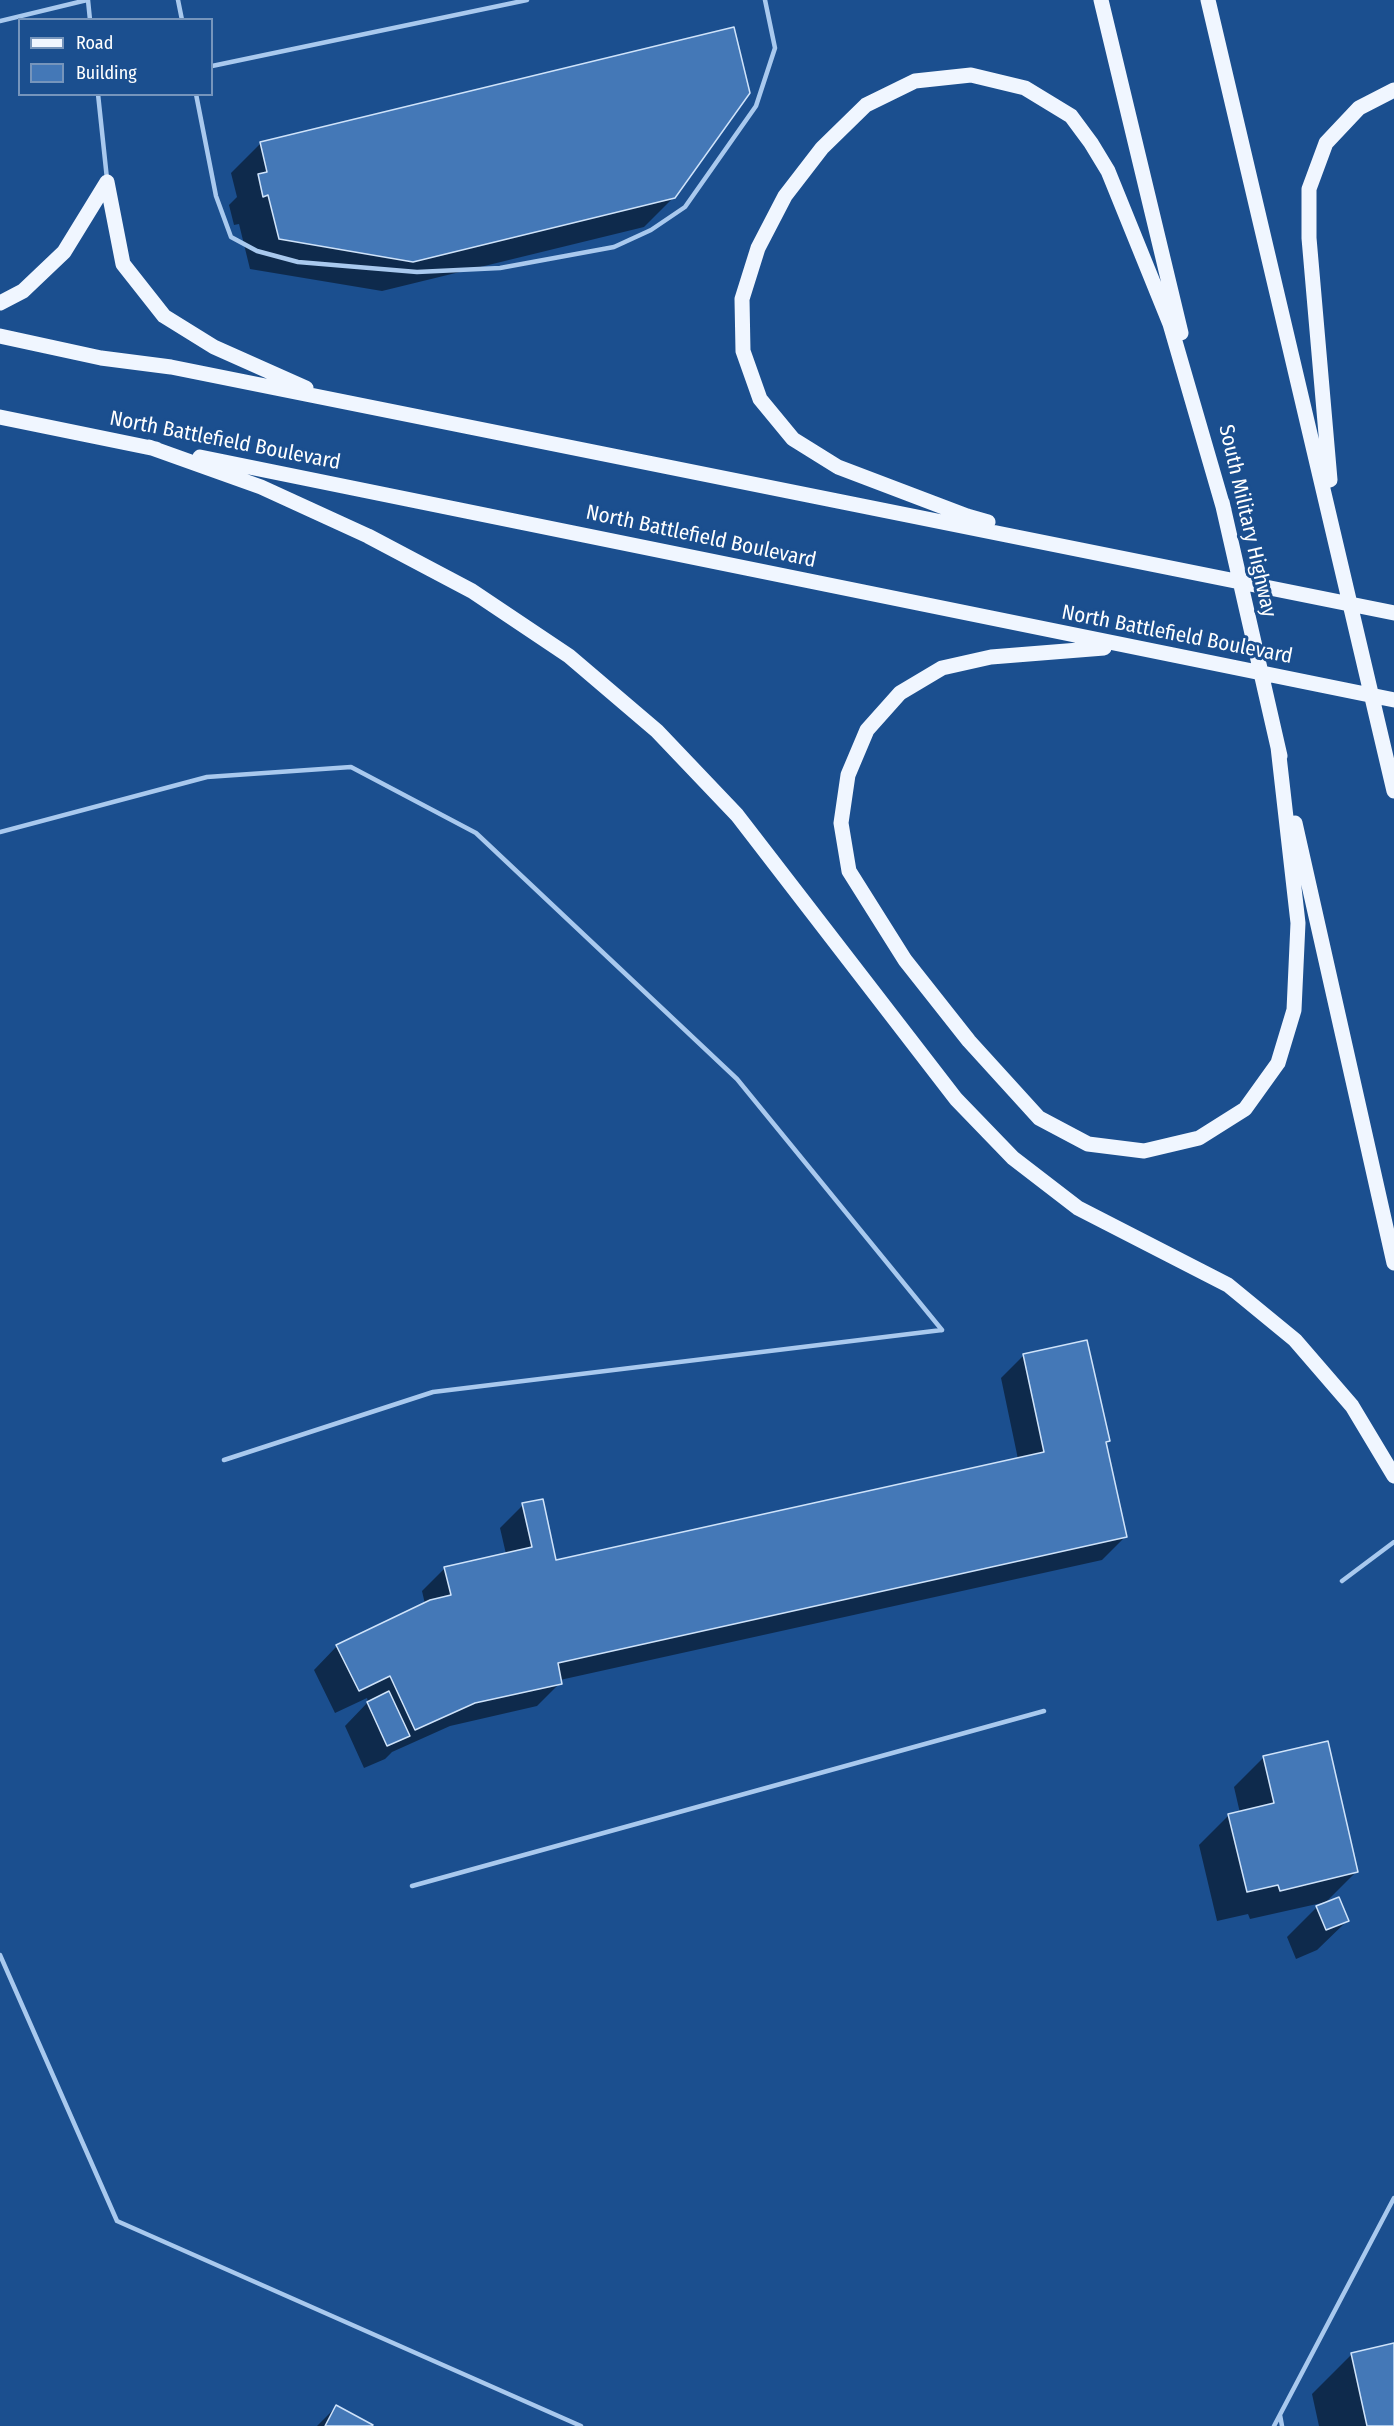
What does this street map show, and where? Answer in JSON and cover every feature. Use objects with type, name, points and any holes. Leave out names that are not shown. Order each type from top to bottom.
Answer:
[{"type":"main road","name":"South Military Highway","points":[[1101,0],[1224,510],[1394,1263]]},
{"type":"main road","points":[[1208,0],[1394,791]]},
{"type":"main road","points":[[1101,554],[967,516],[838,467],[793,439],[760,399],[743,351],[742,299],[758,249],[785,196],[822,148],[866,105],[915,81],[971,75],[1025,88],[1071,116],[1091,143],[1108,171],[1170,324],[1224,510]]},
{"type":"main road","points":[[1335,534],[1309,238],[1309,189],[1326,143],[1359,108],[1394,90]]},
{"type":"main road","points":[[0,303],[23,291],[64,252],[107,182]]},
{"type":"main road","points":[[107,182],[123,264],[164,316],[214,347],[334,400]]},
{"type":"main road","points":[[0,336],[101,358],[171,367],[1394,613]]},
{"type":"main road","name":"North Battlefield Boulevard","points":[[0,417],[1394,700]]},
{"type":"main road","points":[[149,447],[261,488],[368,536],[472,591],[568,656],[657,731],[737,815],[956,1099],[1013,1158],[1078,1208],[1228,1286],[1286,1333],[1352,1406],[1394,1476]]},
{"type":"main road","points":[[1123,646],[992,657],[942,668],[900,693],[867,730],[848,775],[841,824],[849,872],[905,960],[969,1041],[1039,1119],[1088,1144],[1144,1151],[1199,1138],[1245,1109],[1278,1063],[1294,1010],[1298,923],[1278,747]]},
{"type":"lane","points":[[0,21],[88,0],[90,18]]},
{"type":"lane","points":[[178,0],[182,18]]},
{"type":"lane","points":[[213,66],[527,0]]},
{"type":"lane","points":[[196,96],[216,196],[231,237],[257,251],[298,262],[417,272],[500,268],[614,247],[651,230],[685,207],[756,106],[775,48],[765,0]]},
{"type":"lane","points":[[98,96],[107,182]]},
{"type":"lane","points":[[0,832],[207,777],[351,767],[444,816],[476,833],[737,1078],[942,1330],[433,1392],[224,1460]]},
{"type":"lane","points":[[1342,1581],[1394,1542]]},
{"type":"lane","points":[[412,1886],[1044,1711]]},
{"type":"lane","points":[[0,1954],[117,2221],[580,2426]]},
{"type":"lane","points":[[1274,2426],[1394,2199]]},
{"type":"lane","points":[[1280,2415],[1282,2426]]},
{"type":"building","points":[[734,27],[750,93],[675,198],[413,262],[279,239],[268,195],[263,197],[258,174],[267,172],[260,142]]},
{"type":"building","points":[[1087,1340],[1110,1441],[1106,1442],[1127,1537],[558,1663],[562,1684],[475,1703],[415,1730],[390,1676],[359,1691],[336,1645],[430,1600],[451,1595],[444,1567],[532,1547],[522,1503],[543,1499],[556,1560],[1044,1452],[1023,1354]]},
{"type":"building","points":[[389,1691],[410,1736],[387,1746],[367,1702]]},
{"type":"building","points":[[1328,1741],[1358,1872],[1280,1891],[1278,1885],[1247,1892],[1228,1814],[1274,1803],[1263,1756]]},
{"type":"building","points":[[1339,1897],[1349,1921],[1326,1930],[1316,1906]]},
{"type":"building","points":[[1394,2343],[1394,2426],[1367,2426],[1351,2353]]},
{"type":"building","points":[[336,2405],[373,2425],[325,2426]]}]
